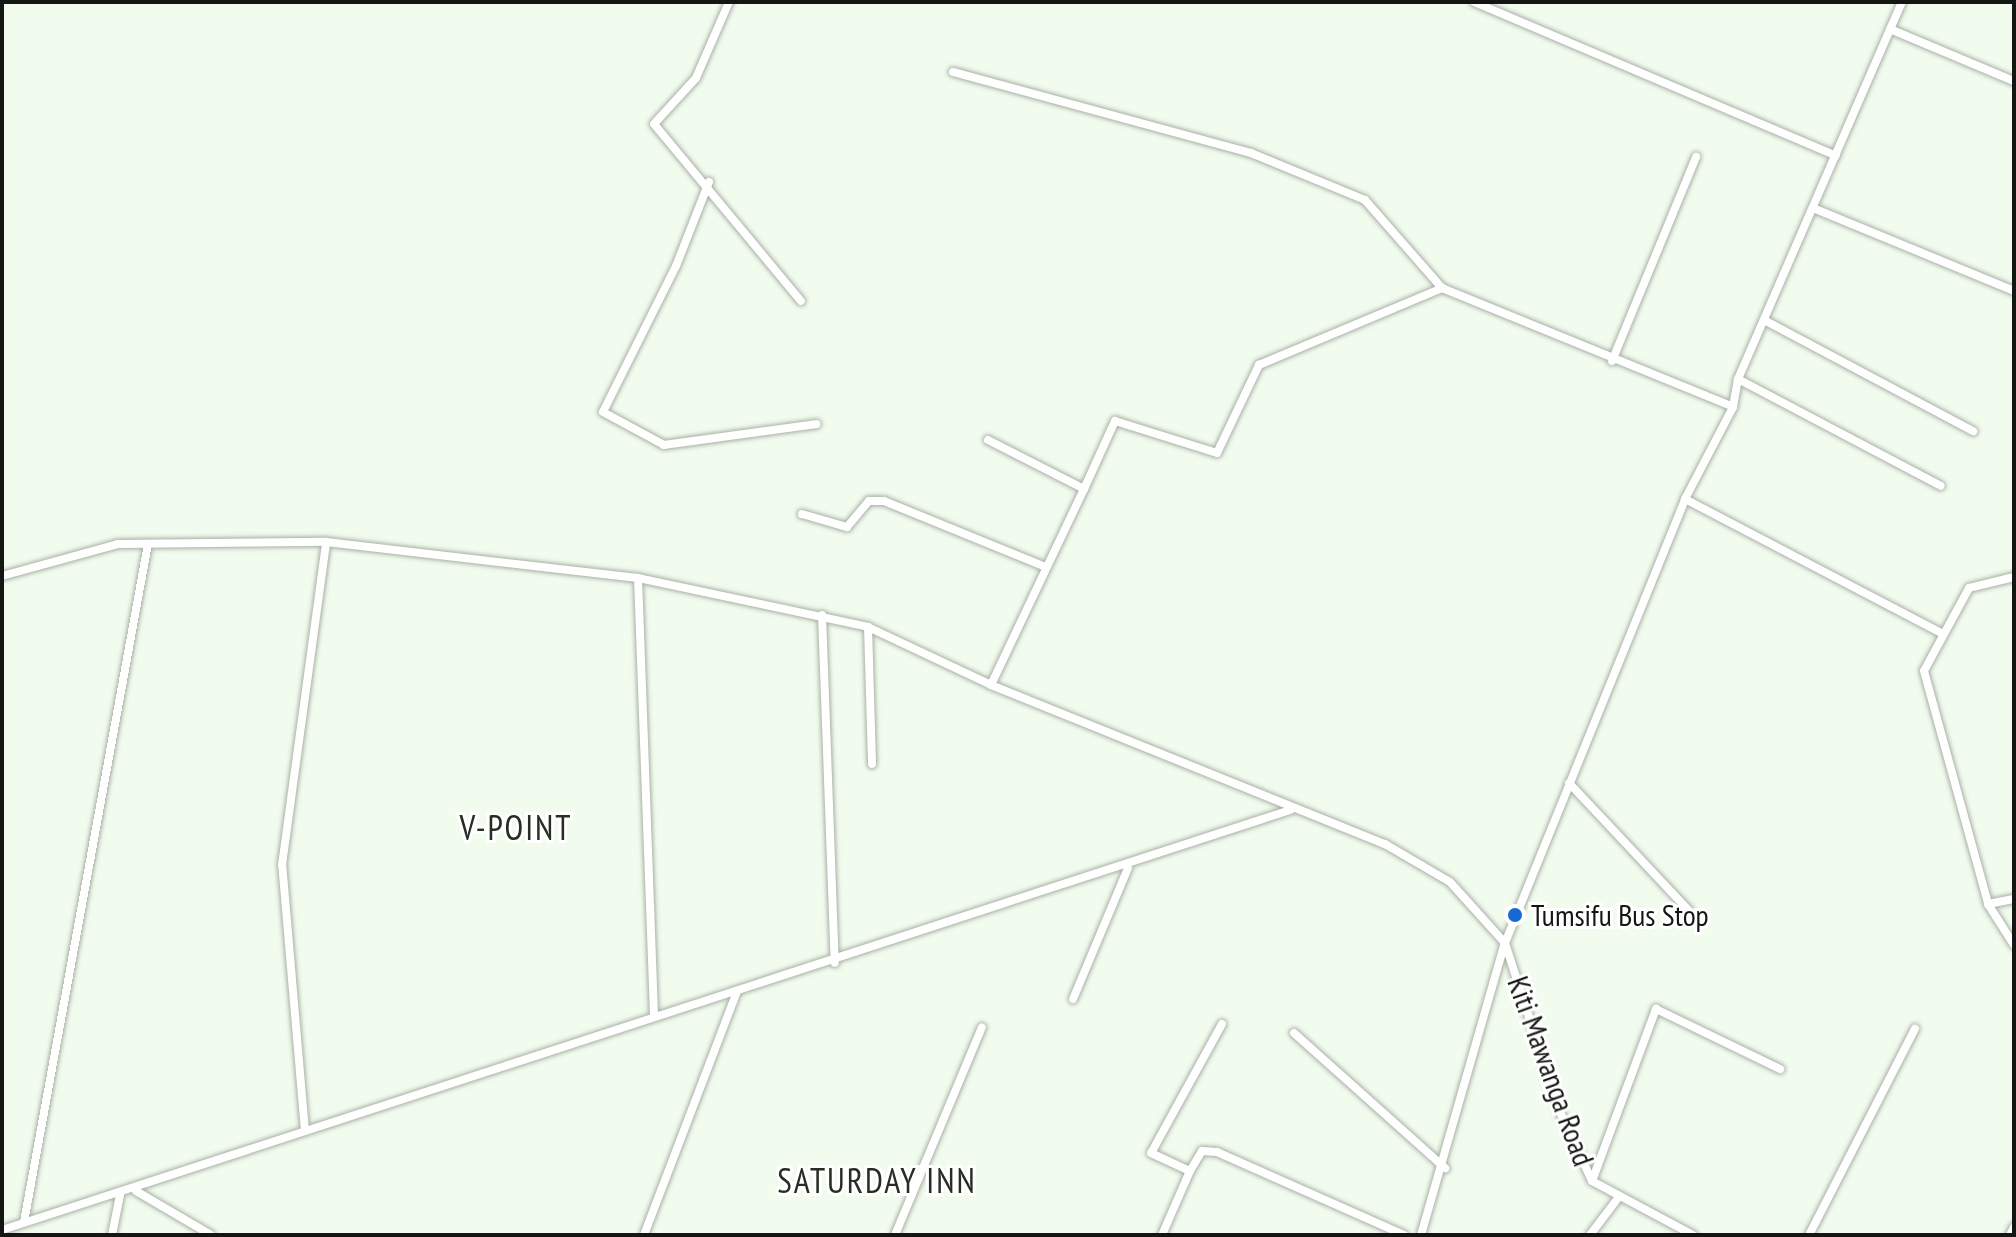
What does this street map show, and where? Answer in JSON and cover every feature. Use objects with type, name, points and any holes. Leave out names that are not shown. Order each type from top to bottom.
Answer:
[{"type":"street","points":[[729,2],[696,78],[654,124],[709,182],[801,301]]},
{"type":"street","points":[[1474,2],[1836,156]]},
{"type":"street","points":[[1421,1235],[1445,1168],[1505,943],[1685,499],[1733,407],[1738,379],[1902,2]]},
{"type":"street","points":[[1890,29],[2014,81]]},
{"type":"street","points":[[953,72],[1251,153],[1365,200],[1394,224],[1442,288],[1612,361],[1733,407]]},
{"type":"street","points":[[1612,361],[1696,157]]},
{"type":"street","points":[[709,182],[676,266],[603,412],[664,445],[817,424]]},
{"type":"street","points":[[1813,208],[2014,291]]},
{"type":"street","points":[[991,685],[1115,421],[1217,453],[1259,365],[1442,288]]},
{"type":"street","points":[[1764,320],[1973,431]]},
{"type":"street","points":[[1738,379],[1941,486]]},
{"type":"street","points":[[988,440],[1084,489]]},
{"type":"street","points":[[1685,499],[1939,632]]},
{"type":"street","points":[[802,514],[847,527],[869,501],[884,501],[1046,567]]},
{"type":"street","points":[[2,576],[118,544],[326,542],[638,578],[822,615],[868,627],[991,685],[1290,810],[1385,844],[1450,882],[1505,943]]},
{"type":"street","points":[[305,1131],[282,865],[326,542]]},
{"type":"street","points":[[24,1222],[148,544]]},
{"type":"street","points":[[2014,577],[1969,588],[1939,632],[1925,682],[1988,904],[2014,945]]},
{"type":"street","points":[[638,578],[654,1014]]},
{"type":"street","points":[[822,615],[835,963]]},
{"type":"street","points":[[868,627],[872,764]]},
{"type":"street","points":[[1569,783],[1689,911]]},
{"type":"street","points":[[2,1230],[136,1191],[654,1014],[835,963],[1128,868],[1290,810]]},
{"type":"street","points":[[1073,999],[1128,868]]},
{"type":"street","points":[[1988,904],[2014,899]]},
{"type":"street","name":"Kiti Mawanga Road","points":[[1505,943],[1560,1112],[1592,1181],[1618,1198],[1693,1235]]},
{"type":"street","points":[[644,1235],[737,992]]},
{"type":"street","points":[[1592,1181],[1656,1009],[1780,1069]]},
{"type":"street","points":[[1190,1171],[1157,1158],[1152,1146],[1222,1024]]},
{"type":"street","points":[[895,1235],[982,1027]]},
{"type":"street","points":[[1809,1235],[1915,1029]]},
{"type":"street","points":[[1294,1033],[1445,1168]]},
{"type":"street","points":[[1162,1235],[1202,1151],[1217,1152],[1404,1235]]},
{"type":"street","points":[[136,1191],[211,1235]]},
{"type":"street","points":[[112,1235],[120,1195]]},
{"type":"street","points":[[1590,1235],[1618,1198]]},
{"type":"street","points":[[2010,1235],[2014,1227]]},
{"type":"place","name":"Tumsifu Bus Stop","points":[[1515,915]]},
{"type":"district","name":"V-POINT","points":[[516,828]]},
{"type":"district","name":"SATURDAY INN","points":[[877,1181]]}]
